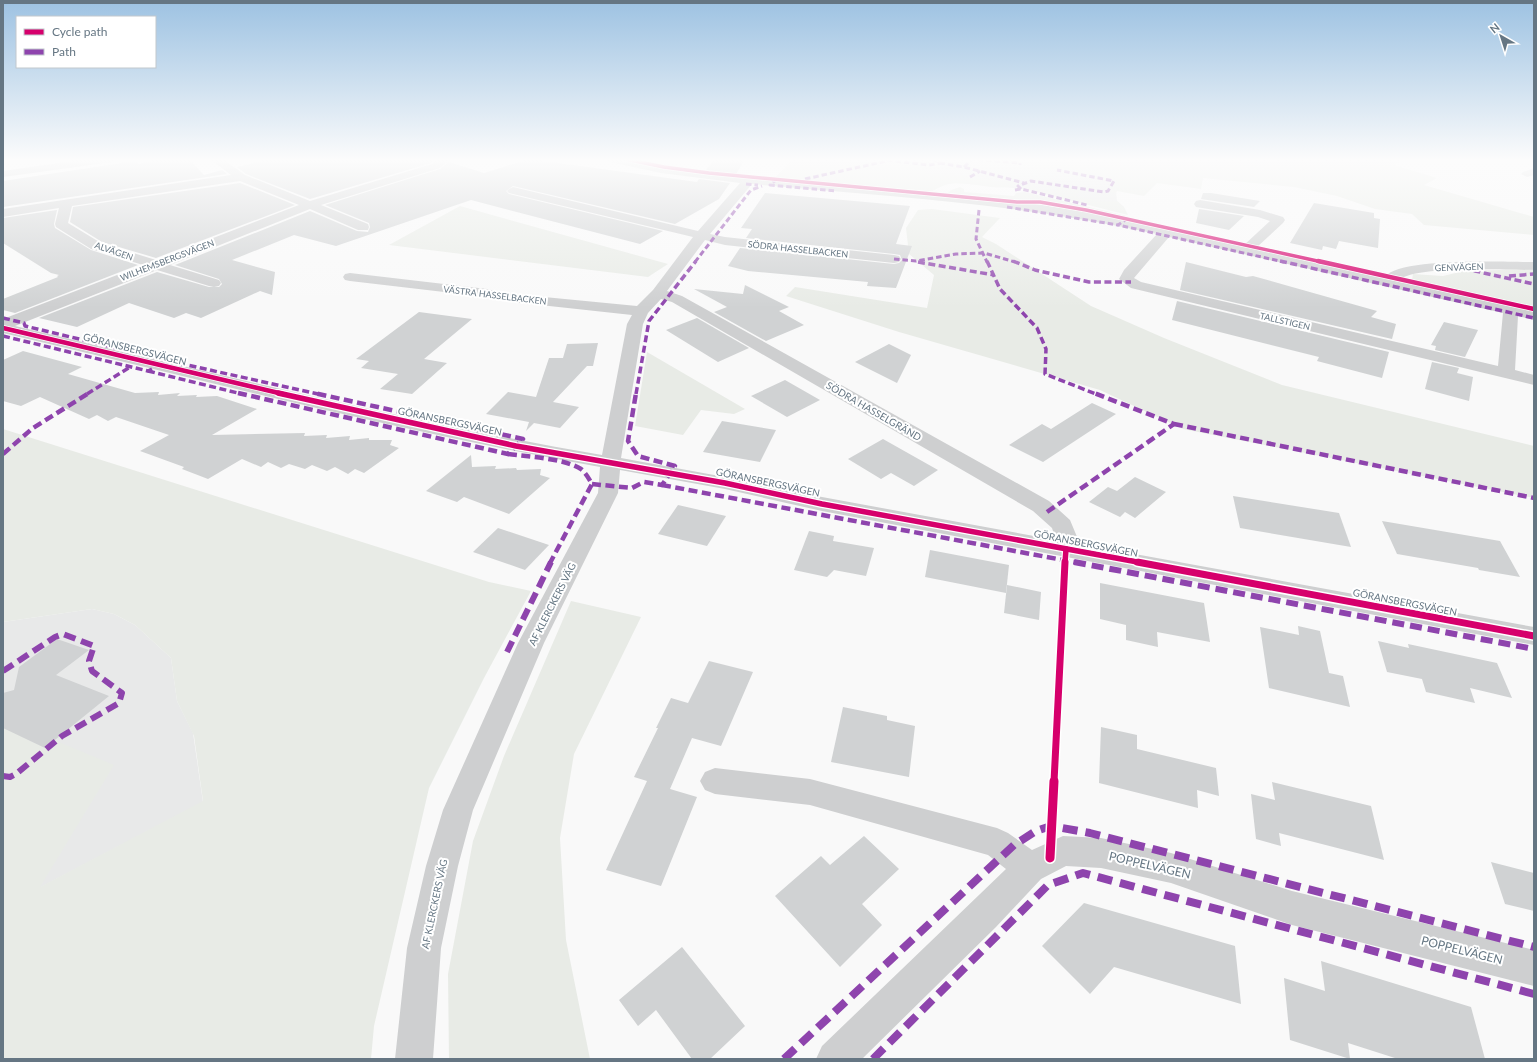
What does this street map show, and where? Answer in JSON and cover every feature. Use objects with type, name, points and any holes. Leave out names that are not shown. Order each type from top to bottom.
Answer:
[{"type":"street","points":[[3,213],[34,209]]},
{"type":"street","name":"ALVÄGEN","points":[[65,209],[60,224],[96,246],[214,283]]},
{"type":"street","name":"WILHEMSBERGSVÄGEN","points":[[3,325],[301,209]]},
{"type":"street","points":[[319,209],[363,227]]},
{"type":"street","name":"SÖDRA HASSELBACKEN","points":[[584,209],[725,241],[894,259]]},
{"type":"street","name":"AF KLERCKERS VÄG","points":[[414,1059],[424,948],[442,866],[458,810],[531,643],[608,493],[610,463],[635,324],[641,312],[658,293],[725,209]]},
{"type":"street","points":[[1043,209],[1107,219],[1534,315]]},
{"type":"street","points":[[1227,209],[1260,214],[1278,220],[1246,250]]},
{"type":"street","name":"TALLSTIGEN","points":[[1166,232],[1128,273],[1126,279],[1136,285],[1534,380]]},
{"type":"street","name":"GENVÄGEN","points":[[1391,283],[1392,277],[1398,272],[1409,270],[1461,266],[1534,266]]},
{"type":"street","name":"VÄSTRA HASSELBACKEN","points":[[350,277],[487,293],[504,297],[641,312]]},
{"type":"street","name":"SÖDRA HASSELGRÄND","points":[[658,293],[677,298],[1041,506],[1062,525],[1071,550]]},
{"type":"street","points":[[1506,373],[1511,310]]},
{"type":"street","name":"GÖRANSBERGSVÄGEN","points":[[3,328],[328,405],[516,446],[1534,636]]},
{"type":"street","points":[[715,781],[810,792],[997,843],[1030,868]]},
{"type":"street","name":"POPPELVÄGEN","points":[[835,1059],[984,915],[1030,868],[1063,851],[1101,853],[1171,868],[1292,908],[1534,968]]},
{"type":"shaded area","points":[[455,209],[469,209],[668,264],[648,277],[389,245]]},
{"type":"shaded area","points":[[932,209],[1000,218],[982,237],[996,244],[1091,306],[1164,338],[1282,385],[1534,446],[1534,498],[1183,429],[1100,390],[899,332],[786,296],[795,287],[927,308],[934,275],[909,254],[906,228],[918,210]]},
{"type":"shaded area","points":[[1083,209],[1095,209],[1127,216],[1128,218]]},
{"type":"shaded area","points":[[1102,209],[1125,209],[1128,215]]},
{"type":"shaded area","points":[[1106,209],[1124,209],[1124,213]]},
{"type":"shaded area","points":[[1374,209],[1505,209],[1534,217],[1534,235],[1424,225],[1412,214]]},
{"type":"shaded area","points":[[1534,269],[1534,307],[1412,280],[1413,274],[1443,276],[1464,271]]},
{"type":"shaded area","points":[[647,352],[745,409],[734,414],[701,410],[683,435],[635,426]]},
{"type":"shaded area","points":[[3,429],[489,582],[531,591],[484,678],[429,788],[374,1026],[371,1059],[3,1059],[3,729],[25,723],[28,740],[45,748],[54,740],[114,765],[40,887],[203,801],[194,736],[177,701],[171,658],[135,625],[114,614],[92,609],[3,622]]},
{"type":"shaded area","points":[[571,601],[641,617],[574,754],[560,838],[566,940],[590,1059],[449,1059],[448,974],[473,841],[504,756]]},
{"type":"shaded area","points":[[92,609],[114,614],[135,625],[171,658],[177,701],[193,733],[203,802],[39,888],[3,878],[3,622]]},
{"type":"building","points":[[73,209],[286,209],[156,258],[102,242],[70,222]]},
{"type":"building","points":[[334,209],[446,209],[336,246],[294,235],[232,260],[275,272],[272,295],[260,291],[201,318],[186,313],[174,318],[129,303],[77,327],[39,318],[157,272],[209,287],[219,287],[222,284],[219,279],[175,265],[310,211],[357,231],[368,232],[370,227],[369,223]]},
{"type":"building","points":[[504,209],[570,209],[663,231],[640,244]]},
{"type":"building","points":[[609,209],[702,209],[675,224]]},
{"type":"building","points":[[754,209],[909,209],[896,244],[912,246],[896,288],[867,286],[868,282],[748,271],[728,266],[740,248],[894,264],[899,263],[902,260],[900,255],[746,238],[752,229],[741,228]]},
{"type":"building","points":[[1199,209],[1244,216],[1229,230],[1196,223]]},
{"type":"building","points":[[1311,209],[1347,209],[1374,213],[1374,218],[1380,219],[1378,248],[1339,241],[1336,249],[1323,246],[1322,250],[1290,243]]},
{"type":"building","points":[[57,210],[54,224],[55,228],[91,250],[138,265],[15,313],[3,310],[3,299],[58,277],[57,276],[59,275],[51,273],[3,243],[3,218]]},
{"type":"building","points":[[1186,262],[1246,277],[1253,276],[1377,311],[1371,317],[1396,324],[1392,339],[1180,290]]},
{"type":"building","points":[[745,285],[789,307],[779,311],[804,325],[766,341],[714,312],[727,307],[694,289],[743,294]]},
{"type":"building","points":[[1177,301],[1389,352],[1382,378],[1317,361],[1319,357],[1172,320]]},
{"type":"building","points":[[419,312],[472,319],[424,359],[447,363],[412,394],[380,389],[398,374],[361,368],[369,361],[356,359]]},
{"type":"building","points":[[697,318],[749,348],[718,362],[666,330]]},
{"type":"building","points":[[1444,322],[1478,330],[1465,357],[1435,350],[1436,346],[1431,345]]},
{"type":"building","points":[[598,343],[593,366],[587,366],[553,402],[579,407],[560,428],[534,423],[526,431],[529,422],[486,414],[508,392],[536,397],[549,358],[563,358],[567,344]]},
{"type":"building","points":[[889,344],[911,355],[897,383],[855,362]]},
{"type":"building","points":[[23,351],[82,367],[68,374],[135,393],[159,392],[158,395],[180,393],[177,396],[217,396],[257,409],[212,435],[305,433],[304,436],[327,435],[326,438],[350,436],[349,440],[369,438],[369,440],[392,440],[390,445],[399,448],[364,473],[355,469],[348,474],[335,467],[327,471],[312,465],[305,469],[289,464],[281,468],[268,462],[261,467],[242,459],[208,479],[182,469],[184,467],[140,451],[169,435],[116,417],[108,421],[97,415],[89,419],[40,397],[21,406],[3,401],[3,360]]},
{"type":"building","points":[[1432,362],[1459,368],[1457,373],[1473,377],[1469,401],[1425,389]]},
{"type":"building","points":[[785,380],[820,400],[787,417],[751,396]]},
{"type":"building","points":[[1092,403],[1116,414],[1043,462],[1009,445],[1042,424],[1051,429]]},
{"type":"building","points":[[722,421],[776,430],[760,462],[703,452]]},
{"type":"building","points":[[883,439],[938,470],[914,486],[891,473],[881,479],[848,459]]},
{"type":"building","points":[[471,455],[472,467],[496,466],[495,469],[516,468],[517,470],[541,469],[540,475],[550,478],[509,514],[464,497],[457,502],[426,491]]},
{"type":"building","points":[[1135,477],[1166,492],[1135,518],[1125,512],[1120,517],[1089,502],[1108,487],[1117,491]]},
{"type":"building","points":[[1233,496],[1339,513],[1351,547],[1240,528]]},
{"type":"building","points":[[678,505],[726,516],[707,546],[658,534]]},
{"type":"building","points":[[1382,521],[1500,541],[1520,577],[1397,554]]},
{"type":"building","points":[[498,528],[549,545],[525,570],[473,552]]},
{"type":"building","points":[[809,531],[834,536],[833,541],[874,548],[866,576],[834,570],[827,577],[794,570]]},
{"type":"building","points":[[930,550],[1009,565],[1006,593],[925,577]]},
{"type":"building","points":[[1100,583],[1204,603],[1210,642],[1157,632],[1158,647],[1126,640],[1126,625],[1100,619]]},
{"type":"building","points":[[1007,585],[1041,592],[1039,620],[1004,613]]},
{"type":"building","points":[[1298,626],[1320,631],[1329,673],[1343,676],[1350,707],[1269,688],[1260,627],[1299,635]]},
{"type":"building","points":[[57,639],[89,650],[56,675],[109,696],[45,748],[3,728],[3,693],[14,690],[19,667]]},
{"type":"building","points":[[1378,641],[1409,648],[1408,644],[1497,663],[1512,698],[1470,688],[1475,703],[1426,692],[1422,679],[1387,672]]},
{"type":"building","points":[[709,661],[753,672],[721,746],[692,738],[670,789],[697,797],[661,886],[606,870],[647,781],[634,777],[658,728],[656,728],[671,698],[688,703]]},
{"type":"building","points":[[843,707],[887,716],[887,720],[915,726],[909,777],[831,762]]},
{"type":"building","points":[[1101,727],[1137,735],[1137,749],[1216,768],[1219,796],[1197,790],[1198,808],[1099,783]]},
{"type":"building","points":[[1272,782],[1371,806],[1384,860],[1279,833],[1281,846],[1256,839],[1251,794],[1275,800]]},
{"type":"building","points":[[864,836],[899,869],[862,904],[882,925],[840,967],[775,896],[821,856],[830,865]]},
{"type":"building","points":[[1491,862],[1534,873],[1534,911],[1505,904]]},
{"type":"building","points":[[1084,903],[1235,946],[1241,1004],[1114,967],[1090,994],[1042,946]]},
{"type":"building","points":[[682,947],[745,1026],[710,1059],[692,1059],[656,1010],[638,1026],[619,1000]]},
{"type":"building","points":[[1321,961],[1471,1007],[1485,1059],[1398,1059],[1348,1043],[1350,1059],[1290,1040],[1284,978],[1325,991]]},
{"type":"marked path","points":[[592,484],[632,488],[644,482],[662,485],[675,466],[638,456],[628,441],[649,321],[737,209]]},
{"type":"marked path","points":[[1017,209],[1118,225]]},
{"type":"marked path","points":[[979,210],[976,239],[1000,289],[1037,328],[1046,349],[1045,374],[1174,424],[1047,512]]},
{"type":"marked path","points":[[1128,218],[1118,225],[1534,318]]},
{"type":"marked path","points":[[894,259],[916,261],[956,254],[984,253],[1010,260],[1035,270],[1089,282],[1131,282]]},
{"type":"marked path","points":[[918,262],[994,275]]},
{"type":"marked path","points":[[1464,266],[1475,271],[1534,284]]},
{"type":"marked path","points":[[1509,276],[1534,274]]},
{"type":"marked path","points":[[3,318],[24,323],[25,326],[162,359]]},
{"type":"marked path","points":[[3,336],[148,371],[152,369]]},
{"type":"marked path","points":[[148,371],[296,407],[508,454],[523,439],[169,361]]},
{"type":"marked path","points":[[3,454],[33,428],[130,367]]},
{"type":"marked path","points":[[1174,424],[1534,498]]},
{"type":"marked path","points":[[507,652],[539,585],[592,484],[584,472],[574,466],[508,454]]},
{"type":"marked path","points":[[662,485],[1534,649]]},
{"type":"marked path","points":[[3,671],[55,637],[63,634],[94,646],[89,661],[92,671],[122,693],[119,703],[62,736],[16,774],[10,777],[3,776]]},
{"type":"marked path","points":[[784,1059],[1014,845],[1036,831],[1051,826],[1090,833],[1534,947]]},
{"type":"marked path","points":[[873,1059],[1048,885],[1083,873],[1534,994]]},
{"type":"cycle path","points":[[1078,209],[1534,309]]},
{"type":"cycle path","points":[[3,328],[321,403],[516,446],[725,483],[822,504],[1534,636]]},
{"type":"cycle path","points":[[1050,858],[1066,549]]}]
